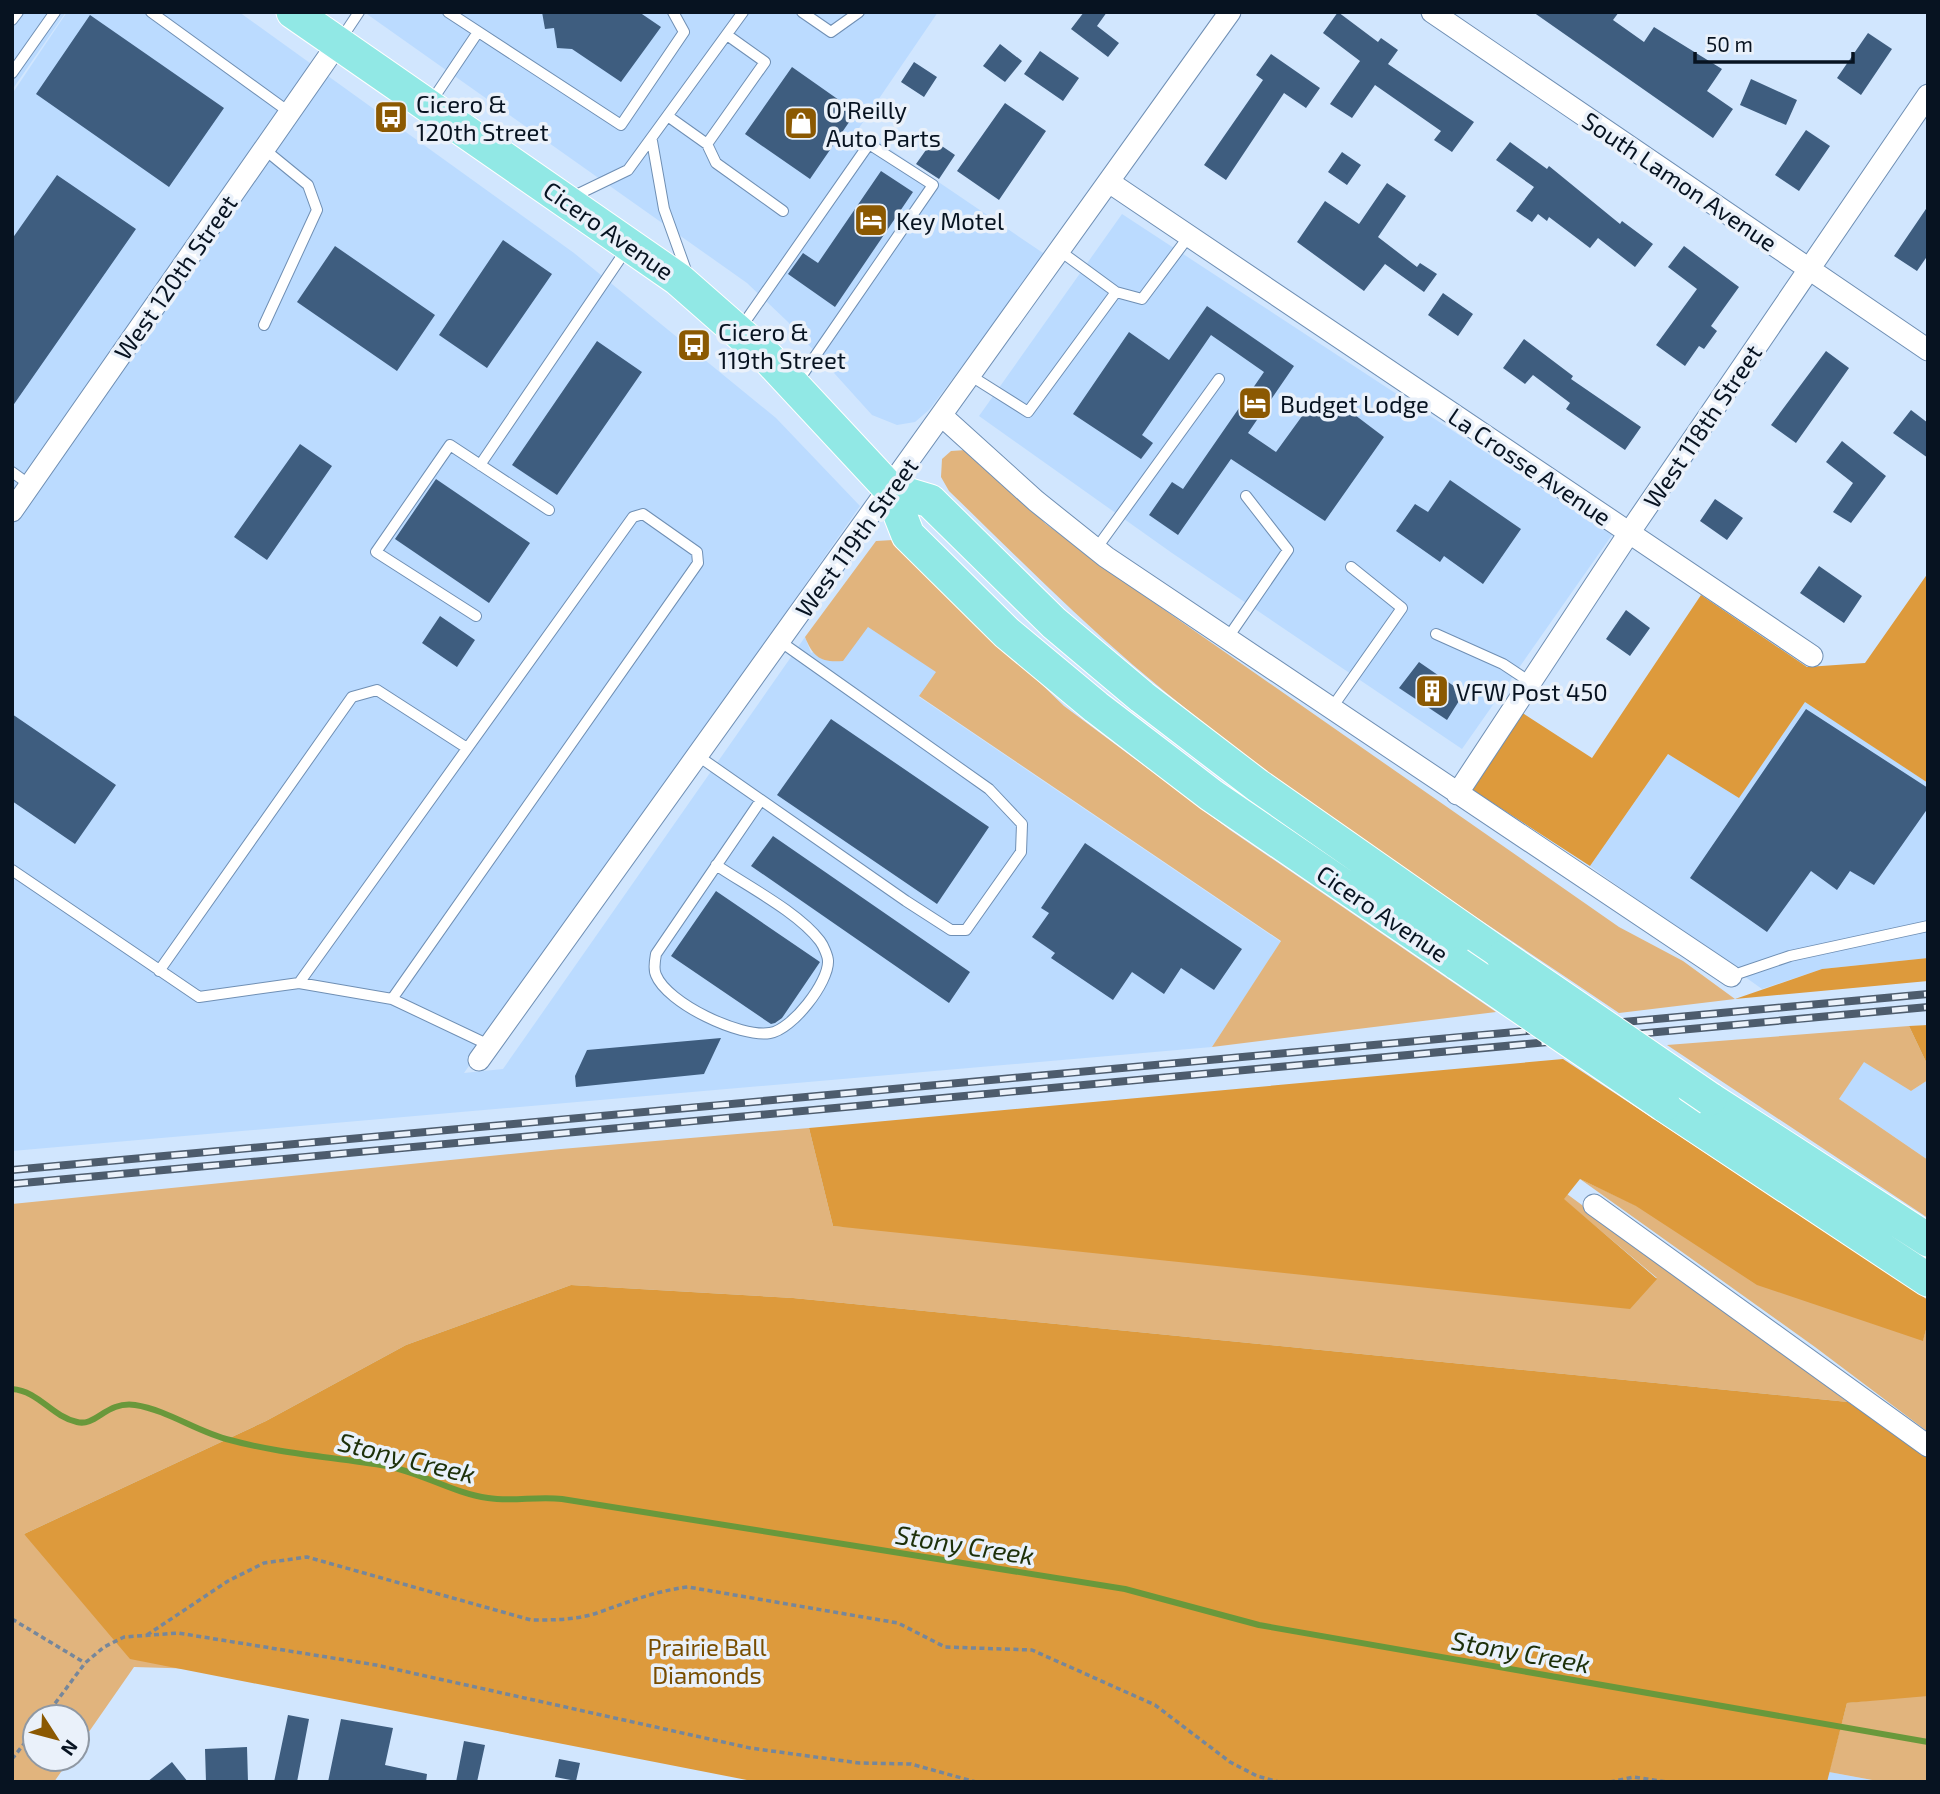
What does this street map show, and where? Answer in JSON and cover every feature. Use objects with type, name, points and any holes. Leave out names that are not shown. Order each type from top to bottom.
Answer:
[{"type":"main road","name":"Cicero Avenue","points":[[293,12],[568,200],[694,293],[794,387],[890,489],[908,535],[1007,633],[1096,707],[1211,795],[1664,1105],[1928,1280]]},
{"type":"main road","name":"Cicero Avenue","points":[[890,489],[930,500],[1054,622],[1142,697],[1257,785],[1710,1099],[1928,1240]]},
{"type":"street","name":"West 119th Street","points":[[484,1053],[1230,12]]},
{"type":"street","name":"South Lamon Avenue","points":[[1432,12],[1928,350]]},
{"type":"street","name":"West 120th Street","points":[[12,511],[338,43]]},
{"type":"street","name":"West 118th Street","points":[[1457,794],[1629,533],[1928,95]]},
{"type":"street","name":"La Crosse Avenue","points":[[1109,182],[1812,656]]},
{"type":"street","points":[[942,416],[1035,501],[1096,550],[1731,976]]},
{"type":"street","points":[[1594,1205],[1928,1446]]},
{"type":"lane","points":[[12,20],[18,12]]},
{"type":"lane","points":[[12,73],[55,12]]},
{"type":"lane","points":[[151,12],[289,113]]},
{"type":"lane","points":[[338,43],[359,12]]},
{"type":"lane","points":[[448,12],[621,125],[684,32],[673,12]]},
{"type":"lane","points":[[568,200],[628,170],[652,141],[743,12]]},
{"type":"lane","points":[[802,12],[831,32],[859,12]]},
{"type":"lane","points":[[429,105],[478,32]]},
{"type":"lane","points":[[707,144],[765,62],[727,35]]},
{"type":"lane","points":[[669,117],[707,144],[716,163],[783,211]]},
{"type":"lane","points":[[652,141],[664,209],[694,293]]},
{"type":"lane","points":[[738,332],[869,144],[933,185],[794,387]]},
{"type":"lane","points":[[264,149],[307,185],[317,210],[264,325]]},
{"type":"lane","points":[[1060,251],[1116,292],[1142,299],[1189,236]]},
{"type":"lane","points":[[480,465],[630,244]]},
{"type":"lane","points":[[971,376],[1028,412],[1116,292]]},
{"type":"lane","points":[[1096,550],[1219,379]]},
{"type":"lane","points":[[476,616],[376,552],[450,445],[549,510]]},
{"type":"lane","points":[[12,472],[30,485]]},
{"type":"lane","points":[[1227,639],[1288,550],[1246,496]]},
{"type":"lane","points":[[299,983],[634,517],[643,514],[697,552],[698,563],[392,999]]},
{"type":"lane","points":[[1331,709],[1402,608],[1351,567]]},
{"type":"lane","points":[[1436,634],[1503,664],[1531,682]]},
{"type":"lane","points":[[698,756],[951,930],[966,930],[1021,852],[1022,824],[989,789],[781,642]]},
{"type":"lane","points":[[159,971],[352,697],[377,690],[467,748]]},
{"type":"lane","points":[[716,865],[802,923],[821,942],[829,960],[824,977],[807,1004],[791,1023],[771,1033],[741,1031],[719,1025],[666,989],[654,973],[656,954],[716,865],[761,800]]},
{"type":"lane","points":[[12,870],[199,998],[299,983],[392,999],[484,1053]]},
{"type":"lane","points":[[1731,976],[1790,956],[1928,926]]},
{"type":"path","points":[[147,1635],[228,1581],[264,1563],[307,1557],[531,1620],[565,1620],[596,1613],[656,1591],[688,1587],[898,1623],[945,1647],[1032,1650],[1155,1705],[1230,1762],[1257,1776],[1279,1782]]},
{"type":"path","points":[[12,1619],[85,1663]]},
{"type":"path","points":[[55,1703],[85,1663],[104,1647],[124,1637],[178,1633],[376,1665],[750,1748],[859,1763],[911,1764],[975,1782]]},
{"type":"path","points":[[1611,1782],[1634,1777],[1667,1782]]},
{"type":"shaded area","points":[[12,12],[66,12],[12,90]]},
{"type":"shaded area","points":[[67,12],[239,12],[574,253],[776,418],[860,506],[464,1073],[503,1069],[805,637],[811,653],[868,626],[937,672],[919,697],[1281,942],[1212,1047],[12,1151],[12,94]]},
{"type":"shaded area","points":[[364,12],[938,12],[859,128],[1046,255],[929,410],[915,422],[897,425],[872,415],[788,322],[747,283]]},
{"type":"shaded area","points":[[1122,214],[1612,535],[1462,749],[1172,553],[979,416]]},
{"type":"shaded area","points":[[966,450],[982,461],[1046,524],[1146,597],[1619,927],[1683,961],[1735,999],[1619,1013],[1310,803],[1191,713],[1133,665],[949,491],[941,477],[942,459],[951,451]]},
{"type":"shaded area","points":[[893,540],[1064,706],[1230,830],[1496,1012],[1212,1047],[1281,941],[919,696],[936,672],[868,627],[843,661],[823,660],[811,649],[805,637],[876,541]]},
{"type":"shaded area","points":[[1805,701],[1928,783],[1928,958],[1822,969],[1762,989],[1590,866],[1668,754],[1739,797]]},
{"type":"shaded area","points":[[1909,1026],[1928,1066],[1928,1080],[1911,1091],[1864,1062],[1839,1099],[1928,1160],[1928,1218],[1667,1045]]},
{"type":"shaded area","points":[[1864,1061],[1911,1091],[1928,1080],[1928,1160],[1839,1099]]},
{"type":"shaded area","points":[[809,1128],[833,1226],[1657,1278],[1563,1199],[1567,1194],[1848,1402],[793,1298],[571,1285],[406,1345],[266,1421],[24,1534],[201,1669],[134,1667],[91,1729],[91,1703],[21,1703],[21,1773],[60,1773],[54,1782],[12,1782],[12,1204],[561,1149]]},
{"type":"shaded area","points":[[1580,1179],[1923,1340],[1928,1322],[1928,1432],[1815,1347]]},
{"type":"shaded area","points":[[1928,1696],[1928,1782],[1883,1782],[1829,1772],[1847,1703]]},
{"type":"shaded area","points":[[1829,1772],[1882,1782],[1827,1782]]},
{"type":"green space","points":[[1928,573],[1928,783],[1805,702],[1739,798],[1668,754],[1590,866],[1471,789],[1521,712],[1592,758],[1701,595],[1807,667],[1865,663]]},
{"type":"green space","points":[[1928,958],[1928,981],[1735,999],[1822,969]]},
{"type":"green space","points":[[1928,1025],[1928,1066],[1909,1026]]},
{"type":"green space","points":[[1563,1059],[1928,1300],[1928,1322],[1923,1341],[1757,1285],[1636,1206],[1580,1179],[1564,1199],[1657,1279],[1630,1309],[833,1226],[809,1128]]},
{"type":"green space","name":"Prairie Ball Diamonds","points":[[571,1285],[793,1298],[1848,1402],[1928,1456],[1928,1696],[1847,1703],[1827,1782],[757,1782],[130,1659],[24,1534],[266,1421],[406,1345]]},
{"type":"building","points":[[542,12],[639,12],[661,27],[621,82],[572,49],[557,48],[554,28],[545,29]]},
{"type":"building","points":[[1084,12],[1107,12],[1097,26],[1119,43],[1108,57],[1071,29]]},
{"type":"building","points":[[1338,12],[1378,42],[1381,38],[1398,50],[1388,64],[1474,122],[1452,152],[1434,140],[1441,131],[1375,85],[1352,118],[1330,104],[1360,61],[1323,33]]},
{"type":"building","points":[[1533,12],[1619,12],[1613,20],[1644,42],[1654,27],[1722,69],[1707,91],[1733,109],[1713,138]]},
{"type":"building","points":[[90,15],[224,108],[169,187],[36,94]]},
{"type":"building","points":[[1868,33],[1892,49],[1861,95],[1837,78]]},
{"type":"building","points":[[1000,44],[1022,61],[1005,82],[983,66]]},
{"type":"building","points":[[1040,51],[1079,78],[1063,101],[1024,74]]},
{"type":"building","points":[[1271,54],[1320,88],[1306,108],[1284,93],[1226,180],[1204,165],[1263,80],[1256,75]]},
{"type":"building","points":[[914,62],[937,77],[924,97],[901,82]]},
{"type":"building","name":"O'Reilly Auto Parts","points":[[792,67],[856,112],[810,179],[745,134]]},
{"type":"building","points":[[1751,79],[1797,100],[1786,125],[1740,105]]},
{"type":"building","points":[[1005,103],[1046,131],[999,200],[957,171]]},
{"type":"building","points":[[1806,130],[1830,146],[1799,191],[1775,175]]},
{"type":"building","points":[[933,140],[955,155],[939,179],[916,164]]},
{"type":"building","points":[[1510,142],[1547,169],[1549,166],[1620,224],[1622,221],[1653,244],[1635,267],[1598,238],[1590,248],[1549,217],[1547,221],[1538,214],[1532,222],[1516,211],[1534,187],[1496,160]]},
{"type":"building","points":[[1342,152],[1361,165],[1347,185],[1328,172]]},
{"type":"building","name":"Key Motel","points":[[881,171],[913,192],[835,307],[788,274],[803,253],[818,263]]},
{"type":"building","points":[[57,175],[136,229],[12,407],[12,239]]},
{"type":"building","points":[[1387,183],[1406,196],[1378,237],[1417,267],[1420,263],[1437,274],[1424,292],[1385,264],[1364,291],[1297,242],[1325,201],[1359,224]]},
{"type":"building","points":[[1928,206],[1928,255],[1917,271],[1894,256]]},
{"type":"building","points":[[503,240],[552,274],[487,368],[439,335]]},
{"type":"building","points":[[335,246],[435,315],[397,371],[297,302]]},
{"type":"building","points":[[1684,246],[1739,287],[1711,326],[1717,331],[1704,349],[1699,346],[1685,366],[1656,345],[1697,289],[1668,267]]},
{"type":"building","points":[[1443,293],[1473,314],[1458,336],[1428,315]]},
{"type":"building","points":[[1207,306],[1294,366],[1248,433],[1276,452],[1305,412],[1330,406],[1351,412],[1384,437],[1325,521],[1231,459],[1178,535],[1149,515],[1172,482],[1183,489],[1264,372],[1211,335],[1142,435],[1153,443],[1141,459],[1073,414],[1129,332],[1169,360]]},
{"type":"building","points":[[1524,339],[1573,376],[1571,379],[1641,427],[1625,450],[1566,409],[1570,403],[1533,375],[1525,384],[1503,368]]},
{"type":"building","points":[[597,341],[642,372],[557,495],[512,465]]},
{"type":"building","points":[[1826,351],[1849,368],[1796,443],[1771,425]]},
{"type":"building","points":[[1911,410],[1928,423],[1928,458],[1893,433]]},
{"type":"building","points":[[1842,441],[1886,476],[1851,523],[1833,512],[1853,483],[1826,462]]},
{"type":"building","points":[[300,444],[332,466],[267,560],[234,537]]},
{"type":"building","points":[[436,479],[530,543],[489,603],[395,539]]},
{"type":"building","points":[[1450,480],[1521,529],[1483,584],[1444,556],[1440,562],[1396,531],[1415,504],[1428,512]]},
{"type":"building","points":[[1715,499],[1743,518],[1727,540],[1700,521]]},
{"type":"building","points":[[1819,566],[1862,596],[1844,623],[1800,593]]},
{"type":"building","points":[[1626,610],[1650,628],[1630,656],[1606,639]]},
{"type":"building","points":[[440,616],[475,640],[457,667],[422,643]]},
{"type":"building","name":"VFW Post 450","points":[[1419,662],[1464,693],[1447,720],[1399,688]]},
{"type":"building","points":[[1806,709],[1928,788],[1928,808],[1874,885],[1850,871],[1837,890],[1811,871],[1767,932],[1690,878]]},
{"type":"building","points":[[12,714],[116,785],[75,844],[12,801]]},
{"type":"building","points":[[831,719],[989,827],[937,904],[777,795]]},
{"type":"building","points":[[773,836],[970,972],[949,1003],[751,866]]},
{"type":"building","points":[[1085,843],[1242,949],[1214,990],[1181,968],[1164,994],[1132,972],[1113,1000],[1051,958],[1055,953],[1032,937],[1049,913],[1041,908]]},
{"type":"building","points":[[716,891],[820,962],[782,1018],[775,1023],[771,1024],[671,956]]},
{"type":"building","points":[[721,1038],[704,1074],[576,1087],[575,1076],[587,1050]]},
{"type":"building","points":[[288,1715],[309,1719],[297,1782],[274,1782]]},
{"type":"building","points":[[341,1719],[393,1728],[385,1765],[427,1774],[426,1782],[328,1782]]},
{"type":"building","points":[[464,1741],[485,1745],[477,1782],[456,1782]]},
{"type":"building","points":[[247,1747],[248,1782],[206,1782],[205,1749]]},
{"type":"building","points":[[559,1759],[580,1763],[576,1781],[555,1777]]},
{"type":"building","points":[[172,1762],[188,1782],[147,1782]]},
{"type":"waterway","name":"Stony Creek","points":[[12,1389],[30,1394],[60,1415],[77,1422],[90,1421],[116,1407],[135,1405],[159,1411],[230,1440],[288,1452],[387,1466],[462,1492],[488,1498],[562,1499],[1125,1589],[1259,1625],[1928,1742]]},
{"type":"railway","points":[[12,1170],[1928,994]]},
{"type":"railway","points":[[12,1184],[1928,1007]]},
{"type":"place","name":"Cicero & 120th Street","points":[[391,117]]},
{"type":"place","name":"O'Reilly Auto Parts","points":[[801,123]]},
{"type":"place","name":"Key Motel","points":[[871,220]]},
{"type":"place","name":"Cicero & 119th Street","points":[[694,345]]},
{"type":"place","name":"Budget Lodge","points":[[1255,403]]},
{"type":"place","name":"VFW Post 450","points":[[1432,691]]}]
